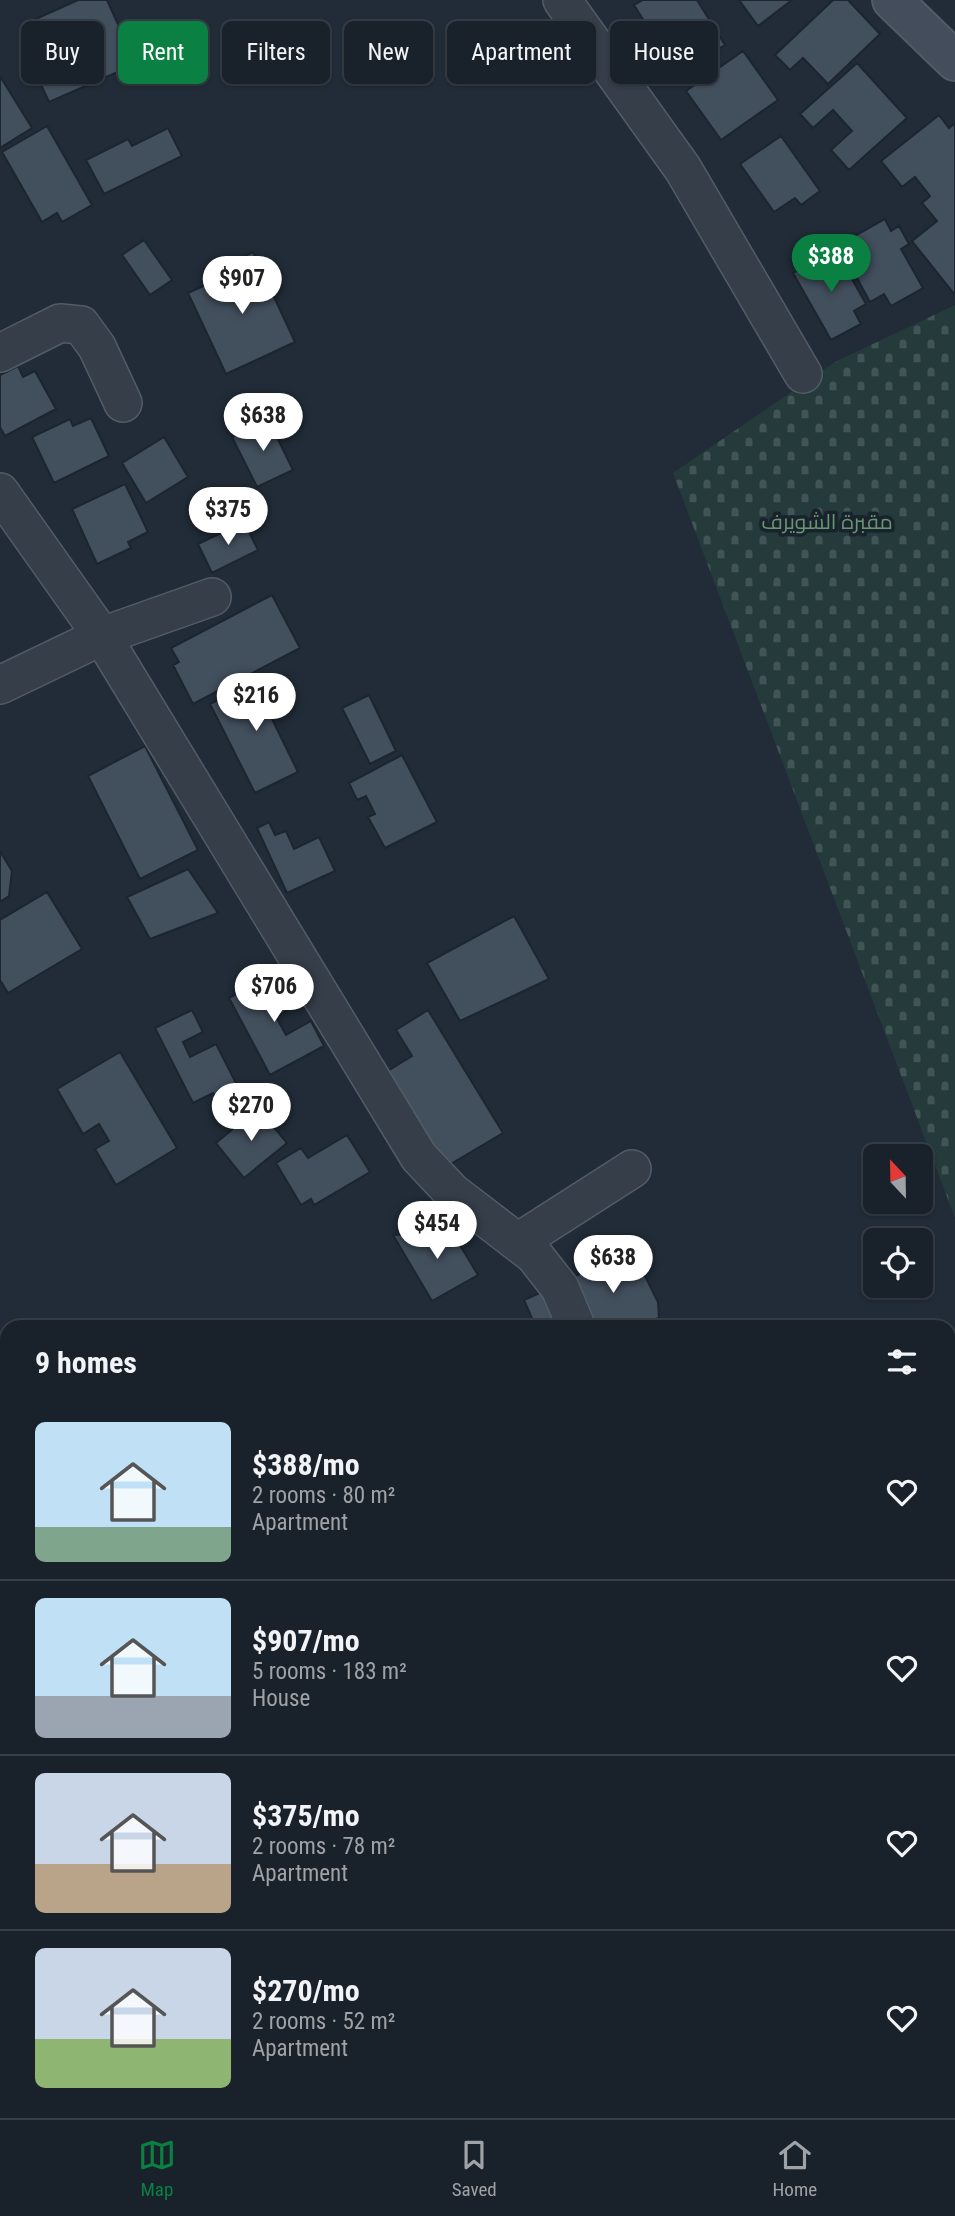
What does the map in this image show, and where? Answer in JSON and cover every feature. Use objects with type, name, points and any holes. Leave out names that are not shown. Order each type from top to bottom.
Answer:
[{"type":"street","points":[[562,0],[682,169],[803,374]]},
{"type":"street","points":[[892,0],[955,61]]},
{"type":"street","points":[[0,353],[60,323],[81,325],[97,347],[123,403]]},
{"type":"street","points":[[0,492],[102,636],[419,1157],[452,1192],[534,1255],[560,1288],[573,1320]]},
{"type":"street","points":[[0,685],[102,636],[212,597]]},
{"type":"street","points":[[519,1242],[632,1169]]},
{"type":"green space","name":"مقبرة الشويرف","points":[[955,305],[955,1218],[933,1160],[933,1144],[927,1144],[673,473],[835,362]]},
{"type":"building","points":[[78,0],[107,0],[118,24],[118,72],[104,78],[104,21],[31,21]]},
{"type":"building","points":[[643,0],[697,0],[710,21],[644,21],[634,5]]},
{"type":"building","points":[[739,0],[792,0],[758,26]]},
{"type":"building","points":[[833,0],[848,0],[880,34],[828,84],[803,58],[790,70],[775,55]]},
{"type":"building","points":[[718,34],[725,45],[718,49]]},
{"type":"building","points":[[743,51],[778,100],[721,140],[686,91],[696,84],[718,84],[718,69]]},
{"type":"building","points":[[857,63],[907,118],[849,170],[831,150],[852,131],[833,110],[813,128],[800,114]]},
{"type":"building","points":[[0,76],[32,128],[0,148]]},
{"type":"building","points":[[41,84],[90,84],[49,102]]},
{"type":"building","points":[[939,115],[949,128],[955,123],[955,295],[912,241],[937,221],[922,203],[930,196],[915,177],[902,187],[881,161]]},
{"type":"building","points":[[47,126],[92,205],[62,222],[57,213],[42,222],[2,152]]},
{"type":"building","points":[[168,128],[182,156],[104,194],[86,160],[128,139],[132,146]]},
{"type":"building","points":[[781,136],[820,191],[801,205],[795,198],[774,212],[740,164]]},
{"type":"building","points":[[885,219],[891,231],[899,226],[909,244],[901,249],[923,288],[891,306],[884,294],[870,302],[839,245]]},
{"type":"building","points":[[144,240],[172,280],[150,295],[122,255]]},
{"type":"building","points":[[835,249],[866,304],[854,311],[861,324],[831,340],[793,273]]},
{"type":"building","points":[[253,252],[295,342],[226,374],[188,293],[234,272],[230,263]]},
{"type":"building","points":[[18,366],[23,377],[35,371],[56,409],[5,436],[0,427],[0,375]]},
{"type":"building","points":[[91,418],[109,456],[54,483],[32,437],[70,419],[73,426]]},
{"type":"building","points":[[268,419],[293,470],[257,487],[232,437]]},
{"type":"building","points":[[164,437],[188,477],[146,503],[122,463]]},
{"type":"building","points":[[125,484],[148,532],[128,542],[131,548],[97,564],[72,509]]},
{"type":"building","points":[[244,522],[258,550],[212,573],[198,544]]},
{"type":"building","points":[[272,595],[300,648],[193,704],[173,665],[179,662],[171,648]]},
{"type":"building","points":[[267,675],[285,710],[271,717],[298,772],[255,793],[210,704]]},
{"type":"building","points":[[369,695],[396,751],[370,764],[342,708]]},
{"type":"building","points":[[145,746],[198,850],[140,879],[88,776]]},
{"type":"building","points":[[402,755],[437,822],[385,848],[368,817],[375,814],[366,796],[357,800],[349,783]]},
{"type":"building","points":[[269,822],[275,835],[286,831],[294,849],[319,837],[335,871],[287,893],[257,828]]},
{"type":"building","points":[[0,851],[12,871],[9,896],[0,902]]},
{"type":"building","points":[[188,869],[218,913],[150,939],[127,897]]},
{"type":"building","points":[[47,892],[82,949],[8,993],[0,980],[0,920]]},
{"type":"building","points":[[514,916],[549,979],[460,1021],[427,963]]},
{"type":"building","points":[[279,971],[297,1005],[276,1017],[286,1035],[311,1021],[324,1046],[270,1075],[229,998]]},
{"type":"building","points":[[192,1010],[203,1032],[183,1042],[190,1057],[216,1044],[240,1091],[218,1102],[213,1093],[193,1103],[155,1028]]},
{"type":"building","points":[[428,1010],[503,1133],[444,1168],[386,1072],[412,1056],[396,1030]]},
{"type":"building","points":[[120,1052],[177,1148],[116,1185],[95,1149],[109,1141],[99,1124],[83,1134],[57,1089]]},
{"type":"building","points":[[258,1108],[287,1143],[244,1178],[216,1143]]},
{"type":"building","points":[[347,1135],[370,1172],[314,1205],[311,1199],[301,1205],[276,1163],[301,1148],[308,1158]]},
{"type":"building","points":[[452,1232],[478,1275],[432,1301],[393,1235]]},
{"type":"building","points":[[633,1252],[658,1302],[659,1318],[579,1320],[563,1281]]},
{"type":"building","points":[[555,1286],[570,1320],[533,1320],[524,1300]]}]
